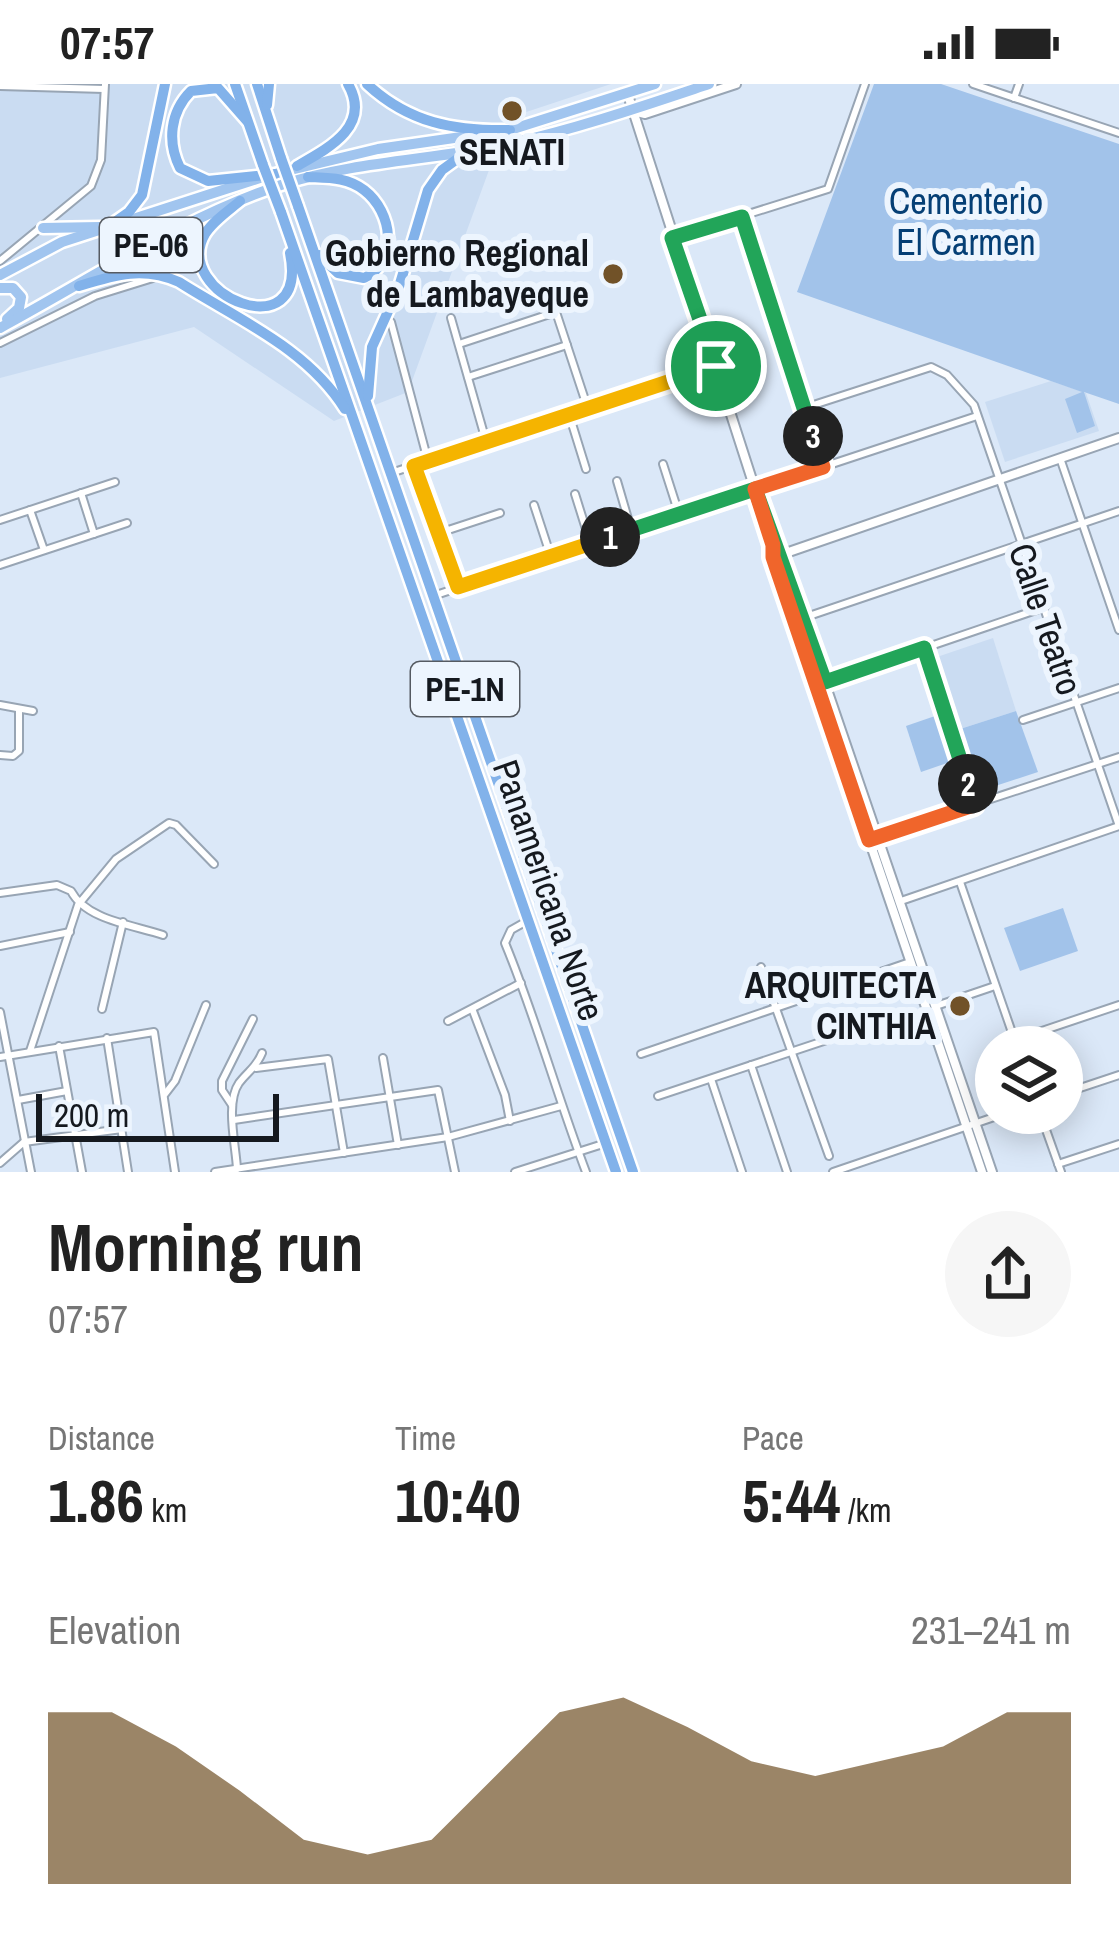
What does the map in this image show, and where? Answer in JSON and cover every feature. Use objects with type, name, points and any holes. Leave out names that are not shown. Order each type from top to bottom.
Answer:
[{"type":"highway","points":[[106,227],[129,212],[142,195],[165,84]]},
{"type":"highway","name":"Panamericana Norte","points":[[235,84],[616,1172]]},
{"type":"highway","name":"Panamericana Norte","points":[[256,84],[633,1172]]},
{"type":"highway","points":[[267,115],[269,84]]},
{"type":"highway","points":[[297,166],[338,140],[352,123],[356,104],[348,84]]},
{"type":"highway","points":[[367,84],[394,107],[426,122],[511,130]]},
{"type":"highway","points":[[247,121],[218,88],[191,91],[180,104],[173,125],[172,149],[180,168],[208,181],[275,174]]},
{"type":"highway","points":[[368,405],[372,347],[404,272],[428,190],[442,170],[471,149]]},
{"type":"highway","points":[[308,177],[335,178],[362,188],[378,209],[389,244],[382,266],[364,278],[338,273],[314,248]]},
{"type":"highway","points":[[239,201],[204,235],[200,255],[207,279],[232,299],[262,308],[282,301],[292,276],[288,232]]},
{"type":"highway","points":[[75,288],[116,275],[162,274],[298,356],[326,382],[356,427]]},
{"type":"main road","points":[[297,166],[378,148],[511,130],[656,84]]},
{"type":"main road","points":[[308,177],[504,145],[709,84]]},
{"type":"main road","name":"PE-06","points":[[0,274],[62,242],[297,166]]},
{"type":"main road","name":"PE-06","points":[[0,326],[173,232],[239,201],[308,177]]},
{"type":"main road","points":[[44,228],[106,227]]},
{"type":"main road","points":[[0,288],[18,291],[21,302],[0,326]]},
{"type":"street","points":[[642,84],[626,94],[672,238],[874,838],[910,962],[992,1172]]},
{"type":"street","points":[[632,110],[645,114],[736,84]]},
{"type":"street","points":[[672,238],[828,189],[866,84]]},
{"type":"street","points":[[974,84],[1119,133]]},
{"type":"street","points":[[1014,98],[1019,84]]},
{"type":"street","points":[[0,86],[105,87],[97,175],[80,198],[0,261]]},
{"type":"street","points":[[742,217],[823,467]]},
{"type":"street","points":[[0,343],[110,290],[162,274]]},
{"type":"street","points":[[110,290],[116,275]]},
{"type":"street","points":[[75,288],[78,304]]},
{"type":"street","points":[[33,310],[49,319]]},
{"type":"street","points":[[459,344],[556,312],[588,409]]},
{"type":"street","points":[[452,317],[486,442]]},
{"type":"street","points":[[391,322],[428,461]]},
{"type":"street","points":[[468,377],[567,345]]},
{"type":"street","points":[[392,473],[716,366]]},
{"type":"street","points":[[433,596],[978,416],[947,375],[931,367],[804,408]]},
{"type":"street","points":[[569,415],[586,469]]},
{"type":"street","name":"Calle Teatro","points":[[978,416],[1119,826]]},
{"type":"street","points":[[777,556],[1119,438]]},
{"type":"street","points":[[1060,458],[1119,630]]},
{"type":"street","points":[[663,464],[679,514]]},
{"type":"street","points":[[414,466],[458,587]]},
{"type":"street","points":[[617,481],[632,530]]},
{"type":"street","points":[[0,520],[115,482]]},
{"type":"street","points":[[81,494],[94,534]]},
{"type":"street","points":[[575,494],[590,544]]},
{"type":"street","points":[[534,505],[551,556]]},
{"type":"street","points":[[30,510],[44,550]]},
{"type":"street","points":[[803,618],[1119,511]]},
{"type":"street","points":[[439,533],[500,513]]},
{"type":"street","points":[[0,565],[127,523]]},
{"type":"street","points":[[777,556],[803,618],[820,683]]},
{"type":"street","points":[[820,683],[1042,608]]},
{"type":"street","points":[[924,648],[974,805]]},
{"type":"street","points":[[1023,721],[1119,688]]},
{"type":"street","points":[[0,705],[33,711]]},
{"type":"street","points":[[0,754],[13,756],[19,751],[19,710]]},
{"type":"street","points":[[874,838],[1119,757]]},
{"type":"street","points":[[30,1052],[78,905],[116,859],[169,823],[214,864]]},
{"type":"street","points":[[901,902],[1119,826]]},
{"type":"street","points":[[874,838],[936,1006],[982,1172]]},
{"type":"street","points":[[960,882],[1010,1026]]},
{"type":"street","points":[[0,893],[56,885],[71,891],[78,905],[163,935]]},
{"type":"street","points":[[102,1009],[123,922]]},
{"type":"street","points":[[527,922],[505,938],[586,1172]]},
{"type":"street","points":[[0,946],[70,932]]},
{"type":"street","points":[[641,1054],[910,962]]},
{"type":"street","points":[[761,967],[829,1156]]},
{"type":"street","points":[[448,1021],[521,983]]},
{"type":"street","points":[[936,1006],[996,986]]},
{"type":"street","points":[[164,1094],[175,1081],[206,1005]]},
{"type":"street","points":[[1064,1026],[1119,1005]]},
{"type":"street","points":[[473,1011],[510,1121]]},
{"type":"street","points":[[0,1012],[4,1056],[31,1172]]},
{"type":"street","points":[[658,1096],[905,1014]]},
{"type":"street","points":[[232,1105],[222,1081],[253,1019]]},
{"type":"street","points":[[4,1056],[154,1032],[175,1172]]},
{"type":"street","points":[[107,1038],[128,1172]]},
{"type":"street","points":[[59,1046],[82,1172]]},
{"type":"street","points":[[237,1169],[232,1105],[236,1086],[256,1068],[262,1053]]},
{"type":"street","points":[[383,1058],[398,1145]]},
{"type":"street","points":[[256,1068],[328,1059],[344,1153]]},
{"type":"street","points":[[752,1065],[787,1172]]},
{"type":"street","points":[[1083,1087],[1119,1075]]},
{"type":"street","points":[[711,1078],[742,1172]]},
{"type":"street","points":[[234,1120],[438,1090],[454,1172]]},
{"type":"street","points":[[16,1100],[67,1091]]},
{"type":"street","points":[[215,1172],[448,1137],[561,1106]]},
{"type":"street","points":[[833,1172],[975,1124]]},
{"type":"street","points":[[0,1163],[25,1142],[122,1129]]},
{"type":"street","points":[[1047,1134],[1059,1168],[1119,1144]]},
{"type":"street","points":[[515,1172],[606,1143]]},
{"type":"shaded area","points":[[0,84],[611,84],[508,118],[408,392],[334,421],[194,327],[0,378]]},
{"type":"shaded area","points":[[1051,381],[1086,393],[1099,431],[1005,462],[985,402]]},
{"type":"shaded area","points":[[993,638],[1016,711],[957,730],[934,658]]},
{"type":"green space","name":"Cementerio El Carmen","points":[[874,84],[941,84],[1119,144],[1119,404],[1084,392],[1095,426],[1077,433],[1065,399],[1082,392],[797,292]]},
{"type":"green space","points":[[1016,711],[1038,772],[977,792],[957,730]]},
{"type":"green space","points":[[935,716],[950,762],[921,772],[906,726]]},
{"type":"green space","points":[[1063,908],[1078,951],[1020,971],[1004,928]]},
{"type":"place","name":"SENATI","points":[[512,111]]},
{"type":"place","name":"Gobierno Regional de Lambayeque","points":[[613,274]]},
{"type":"place","name":"ARQUITECTA CINTHIA","points":[[960,1006]]},
{"type":"route","points":[[716,366],[414,466],[458,587],[755,489],[773,545],[781,555],[825,682],[924,648],[974,805],[869,840],[773,557],[755,489],[823,467],[742,217],[672,238],[716,366]]}]
